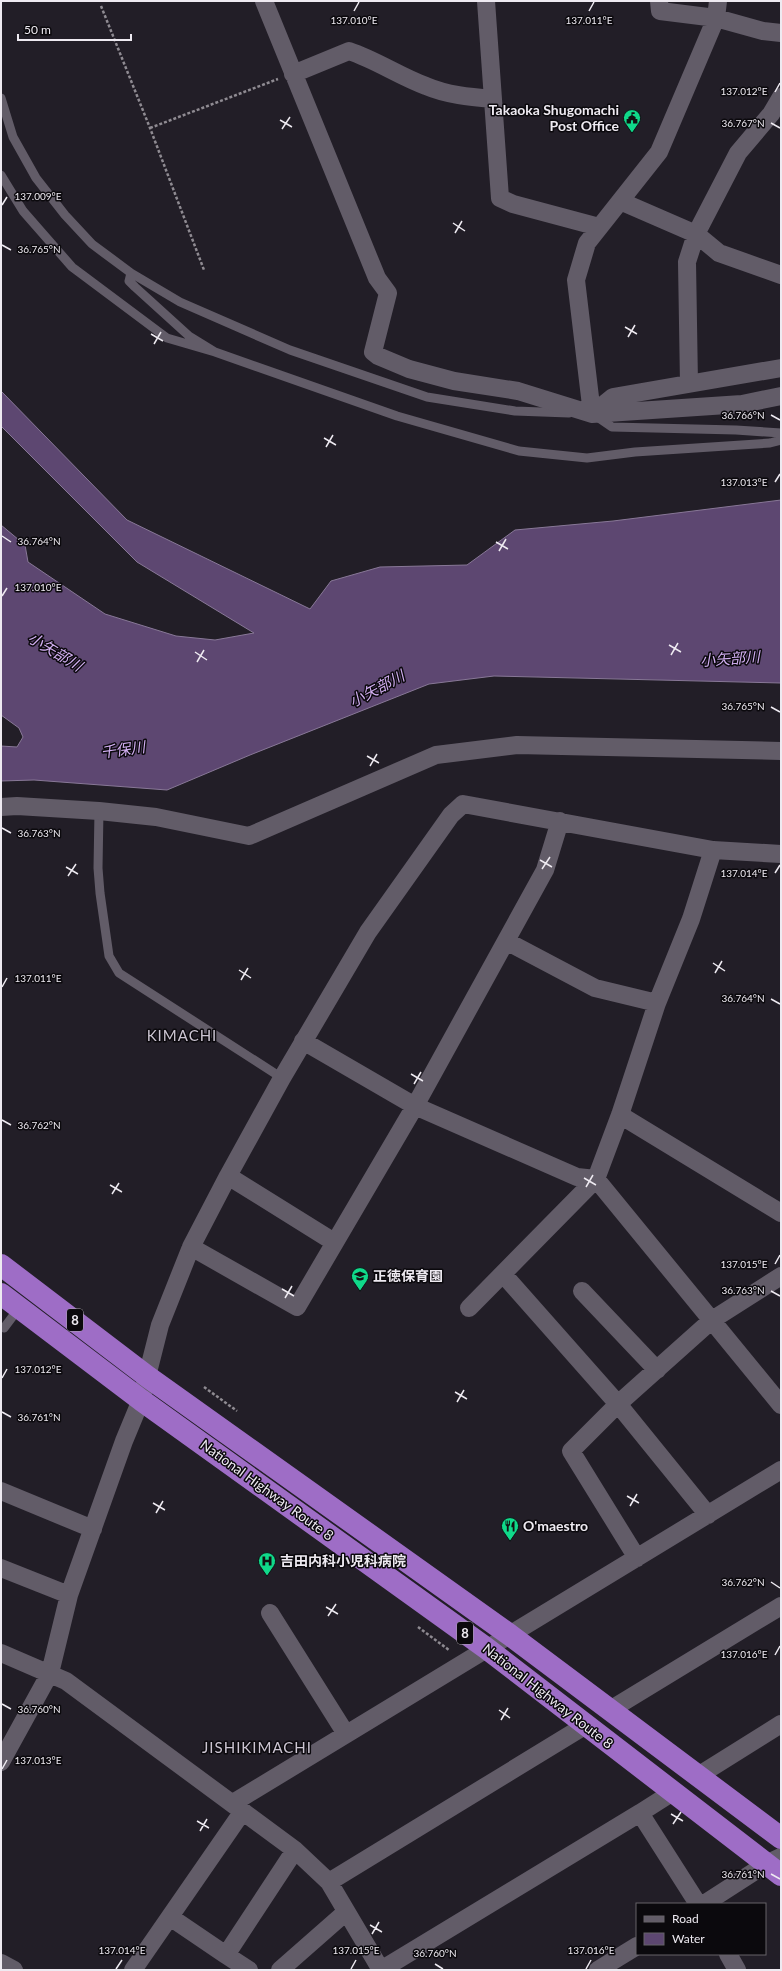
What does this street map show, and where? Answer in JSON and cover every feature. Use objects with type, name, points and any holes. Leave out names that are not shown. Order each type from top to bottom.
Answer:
[{"type":"highway","name":"National Highway Route 8","points":[[1,1264],[148,1377],[510,1635],[781,1838]]},
{"type":"highway","name":"National Highway Route 8","points":[[1,1294],[141,1400],[486,1648],[673,1792],[776,1865]]},
{"type":"street","points":[[264,1],[378,278],[388,293],[373,352],[378,356],[409,369],[454,381],[518,392],[592,414],[742,404],[781,396]]},
{"type":"street","points":[[486,1],[500,198],[513,204],[599,227]]},
{"type":"street","points":[[659,1],[660,11],[717,9],[763,31],[781,33]]},
{"type":"street","points":[[592,414],[576,280],[587,243],[659,152],[717,9]]},
{"type":"street","points":[[293,74],[349,51],[365,57],[384,68],[427,87],[462,96],[493,99]]},
{"type":"street","points":[[689,384],[687,262],[696,234],[738,153],[771,114],[781,97]]},
{"type":"street","points":[[620,201],[696,234],[719,253],[781,275]]},
{"type":"street","points":[[592,414],[613,397],[781,368]]},
{"type":"street","points":[[1,807],[17,806],[99,811],[156,817],[249,836],[436,755],[517,745],[781,751]]},
{"type":"street","points":[[1,1762],[50,1673],[69,1595],[124,1441],[141,1400],[160,1325],[192,1246],[228,1176],[282,1078],[368,932],[451,814],[463,804],[713,850],[781,854]]},
{"type":"street","points":[[192,1246],[297,1307],[415,1106],[545,870],[560,821]]},
{"type":"street","points":[[469,1308],[596,1179],[620,1116],[657,1003],[691,919],[713,850]]},
{"type":"street","points":[[506,941],[596,988],[657,1003]]},
{"type":"street","points":[[304,1041],[415,1106],[578,1177],[596,1179],[781,1405]]},
{"type":"street","points":[[620,1116],[779,1207]]},
{"type":"street","points":[[228,1176],[334,1242]]},
{"type":"street","points":[[503,1274],[618,1404],[708,1515]]},
{"type":"street","points":[[637,1558],[571,1451],[618,1404],[712,1320],[781,1276]]},
{"type":"street","points":[[582,1291],[657,1370]]},
{"type":"street","points":[[133,1970],[170,1917],[238,1807],[346,1734],[781,1470]]},
{"type":"street","points":[[1,1491],[93,1529]]},
{"type":"street","points":[[1,1568],[69,1595]]},
{"type":"street","points":[[610,1710],[781,1606]]},
{"type":"street","points":[[270,1613],[346,1734]]},
{"type":"street","points":[[1,1653],[66,1681],[295,1850],[329,1882],[381,1970],[673,1792]]},
{"type":"street","points":[[698,1776],[781,1724]]},
{"type":"street","points":[[329,1882],[586,1726]]},
{"type":"street","points":[[640,1812],[697,1903]]},
{"type":"street","points":[[170,1917],[237,1965],[295,1850]]},
{"type":"street","points":[[706,1903],[776,1865]]},
{"type":"street","points":[[280,1970],[346,1912]]},
{"type":"street","points":[[598,1970],[636,1947]]},
{"type":"street","points":[[729,1955],[737,1970]]},
{"type":"street","points":[[1,1963],[14,1970]]},
{"type":"lane","points":[[1,98],[14,137],[36,178],[65,215],[92,244],[130,273],[180,302],[290,350],[427,397],[515,411],[592,414],[612,427],[736,430],[781,433]]},
{"type":"lane","points":[[1,174],[23,211],[72,267],[167,338],[215,352],[397,416],[519,451],[587,458],[635,452],[781,440]]},
{"type":"lane","points":[[130,273],[129,281],[140,292],[189,336],[215,352]]},
{"type":"lane","points":[[99,811],[98,868],[100,893],[109,956],[119,973],[282,1078]]},
{"type":"lane","points":[[4,1328],[19,1308]]},
{"type":"path","points":[[101,6],[150,128],[204,270]]},
{"type":"path","points":[[150,128],[293,74]]},
{"type":"path","points":[[204,1387],[237,1411]]},
{"type":"path","points":[[418,1627],[449,1650]]},
{"type":"water","points":[[1,391],[127,520],[310,609],[331,581],[380,567],[467,565],[515,530],[613,521],[781,500],[781,683],[494,676],[429,684],[250,755],[167,790],[34,780],[1,781],[1,746],[17,747],[23,737],[19,728],[1,715],[1,525],[25,545],[28,562],[105,614],[176,636],[215,640],[254,633],[137,562],[1,426]]},
{"type":"place","name":"Takaoka Shugomachi Post Office","points":[[632,133]]},
{"type":"place","name":"正徳保育園","points":[[360,1291]]},
{"type":"place","name":"O'maestro","points":[[510,1541]]},
{"type":"place","name":"吉田内科小児科病院","points":[[267,1576]]},
{"type":"district","name":"KIMACHI","points":[[182,1036]]},
{"type":"district","name":"JISHIKIMACHI","points":[[257,1748]]},
{"type":"water label","name":"小矢部川","points":[[55,652]]},
{"type":"water label","name":"小矢部川","points":[[730,659]]},
{"type":"water label","name":"小矢部川","points":[[377,689]]},
{"type":"water label","name":"千保川","points":[[123,750]]}]
